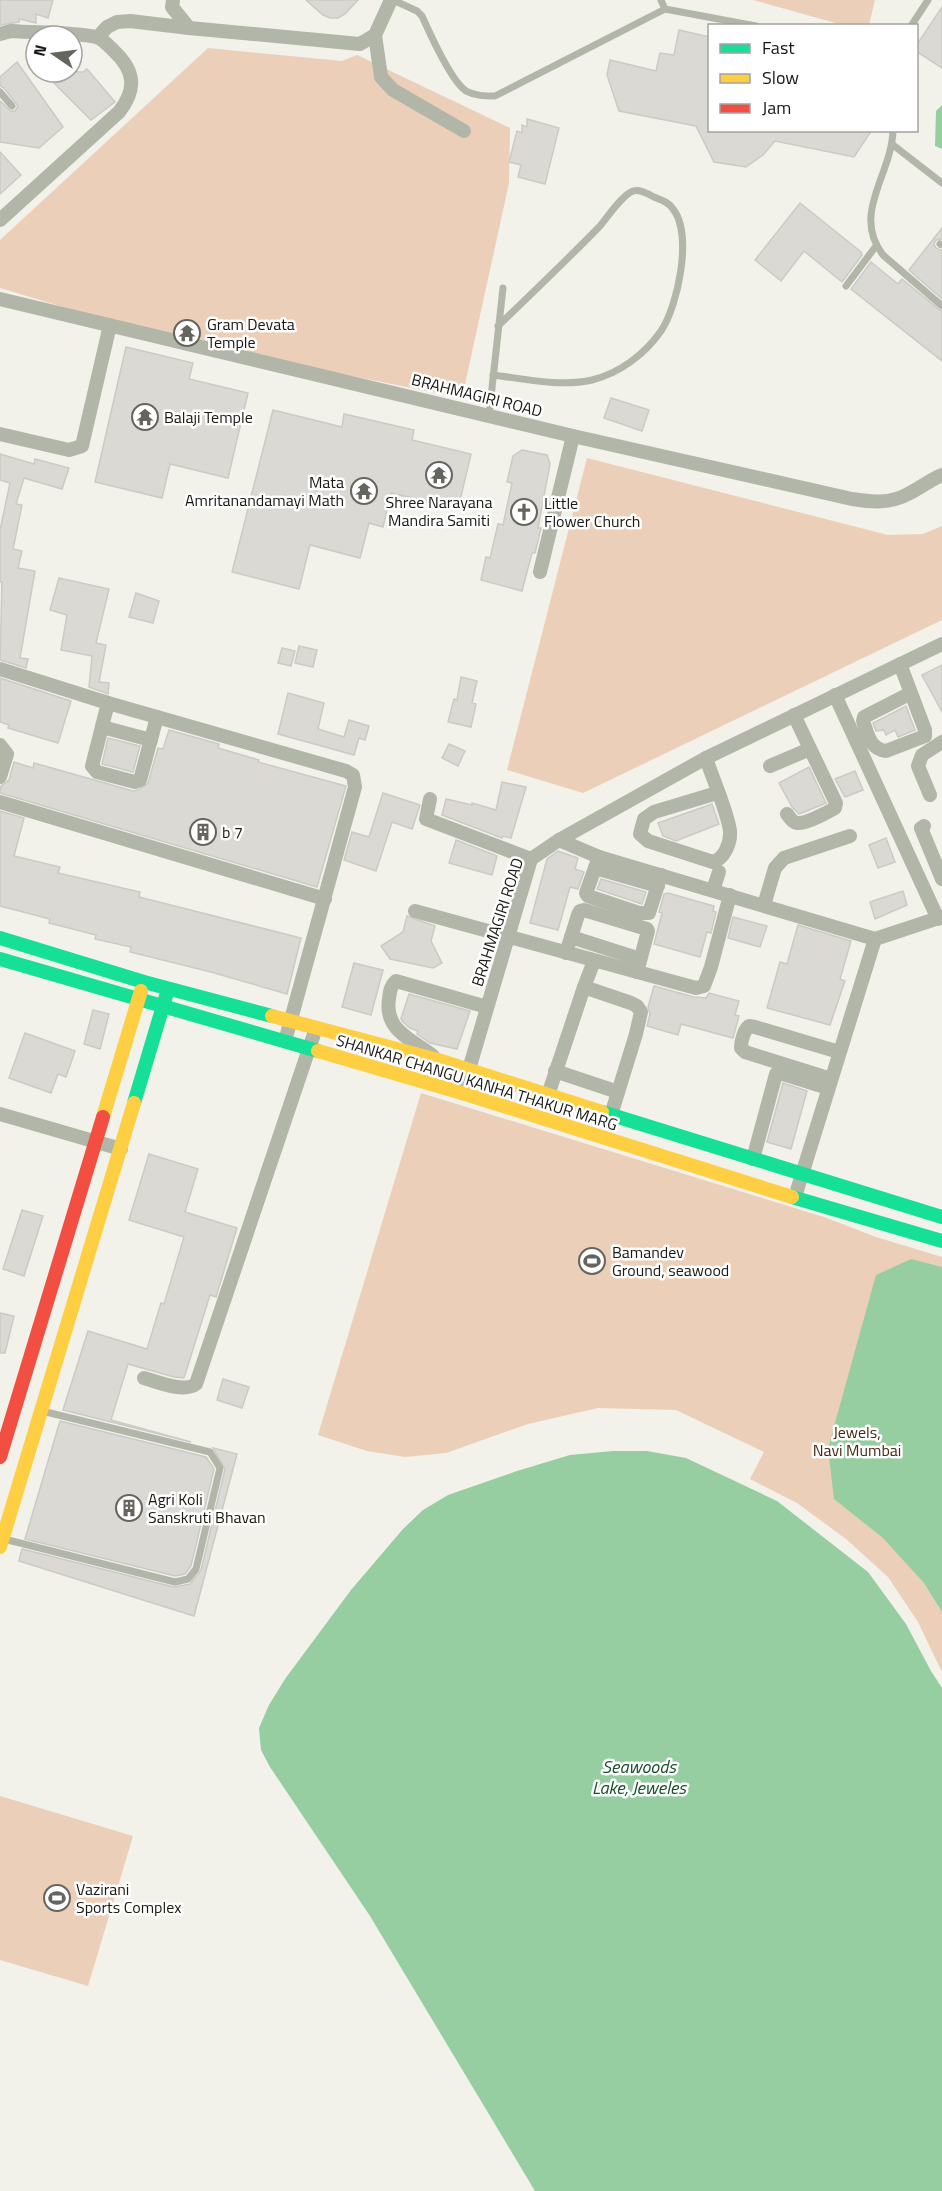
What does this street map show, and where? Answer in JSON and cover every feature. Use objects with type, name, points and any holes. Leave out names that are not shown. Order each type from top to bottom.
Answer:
[{"type":"street","points":[[173,0],[172,7],[189,28]]},
{"type":"street","points":[[98,37],[107,27],[117,22],[130,21],[360,44],[375,35],[392,0]]},
{"type":"street","points":[[0,34],[11,31],[98,37],[122,58],[130,72],[132,89],[127,102],[119,112],[0,220]]},
{"type":"street","points":[[375,35],[381,77],[393,90],[464,131]]},
{"type":"street","name":"BRAHMAGIRI ROAD","points":[[0,299],[573,436],[872,502],[891,501],[907,495],[942,475]]},
{"type":"street","points":[[0,434],[69,450],[82,446],[110,325]]},
{"type":"street","points":[[540,572],[573,436]]},
{"type":"street","name":"BRAHMAGIRI ROAD","points":[[462,1093],[531,859],[559,840],[706,758],[942,644]]},
{"type":"street","points":[[900,664],[911,693],[925,730],[925,736],[886,752],[880,751],[873,746],[863,721],[864,717],[911,693]]},
{"type":"street","points":[[0,669],[108,703],[313,761],[353,775],[355,787],[285,1041]]},
{"type":"street","points":[[559,840],[597,862],[660,881],[713,890],[875,939],[940,918],[870,758],[835,695]]},
{"type":"street","points":[[108,703],[92,766],[97,772],[135,782],[140,780],[157,717]]},
{"type":"street","points":[[787,814],[792,821],[801,824],[835,808],[836,803],[794,715]]},
{"type":"street","points":[[102,727],[152,740]]},
{"type":"street","points":[[930,795],[918,766],[922,755],[942,742]]},
{"type":"street","points":[[0,746],[7,754],[0,777]]},
{"type":"street","points":[[770,766],[810,749]]},
{"type":"street","points":[[706,758],[730,829],[727,847],[718,860],[713,862],[648,841],[640,834],[644,819],[654,812],[717,793]]},
{"type":"street","points":[[430,799],[426,819],[531,859]]},
{"type":"street","points":[[0,802],[325,899]]},
{"type":"street","points":[[924,826],[921,828],[942,879]]},
{"type":"street","points":[[764,905],[775,868],[783,858],[805,847],[850,836]]},
{"type":"street","points":[[597,862],[586,893],[588,896],[639,913],[649,913],[660,881]]},
{"type":"street","points":[[713,890],[719,872]]},
{"type":"street","points":[[571,937],[696,988],[704,986],[730,895]]},
{"type":"street","points":[[566,953],[578,915],[584,910],[647,929],[638,966]]},
{"type":"street","points":[[415,911],[594,961],[638,966]]},
{"type":"street","name":"SHANKAR CHANGU KANHA THAKUR MARG","points":[[0,938],[144,982],[438,1060],[801,1175],[942,1216]]},
{"type":"street","points":[[795,1197],[875,939]]},
{"type":"street","name":"SHANKAR CHANGU KANHA THAKUR MARG","points":[[0,959],[462,1093],[942,1241]]},
{"type":"street","points":[[548,1095],[594,961]]},
{"type":"street","points":[[438,1060],[394,1028],[389,1017],[388,1006],[391,986],[396,981],[400,981],[487,1007]]},
{"type":"street","points":[[0,1457],[144,982]]},
{"type":"street","points":[[584,987],[631,1002],[640,1012],[636,1034],[611,1115]]},
{"type":"street","points":[[1,1541],[168,988]]},
{"type":"street","points":[[829,1084],[745,1052],[741,1044],[746,1029],[750,1026],[839,1052]]},
{"type":"street","points":[[144,1378],[184,1388],[196,1384],[316,1028]]},
{"type":"street","points":[[555,1071],[618,1092]]},
{"type":"street","points":[[753,1159],[776,1074],[829,1084]]},
{"type":"street","points":[[0,1114],[121,1149]]},
{"type":"lane","points":[[392,0],[417,11],[422,16],[457,82],[466,91],[495,96],[665,9],[745,24]]},
{"type":"lane","points":[[661,0],[665,9]]},
{"type":"lane","points":[[912,24],[928,0]]},
{"type":"lane","points":[[0,92],[12,106]]},
{"type":"lane","points":[[893,132],[892,145],[871,210],[870,230],[876,246],[883,255],[942,306]]},
{"type":"lane","points":[[892,145],[942,183]]},
{"type":"lane","points":[[493,375],[553,382],[593,380],[624,367],[646,348],[662,329],[682,275],[683,245],[678,218],[674,210],[664,201],[639,190],[627,195],[599,227],[498,326]]},
{"type":"lane","points":[[846,286],[876,246]]},
{"type":"lane","points":[[489,415],[503,288]]},
{"type":"lane","points":[[1,1541],[175,1582],[188,1579],[196,1569],[220,1468],[210,1452],[42,1410]]},
{"type":"green space","points":[[753,0],[875,0],[869,24],[839,24]]},
{"type":"green space","points":[[208,48],[342,61],[357,55],[510,128],[509,183],[462,398],[177,341],[0,288],[0,240]]},
{"type":"green space","points":[[587,458],[888,535],[923,534],[942,526],[942,620],[583,793],[507,770]]},
{"type":"green space","name":"Bamandev Ground, seawood","points":[[421,1093],[824,1217],[876,1237],[942,1257],[942,1672],[918,1622],[888,1577],[846,1539],[797,1503],[750,1479],[764,1452],[676,1410],[598,1408],[528,1424],[446,1453],[405,1457],[367,1451],[318,1435]]},
{"type":"green space","name":"Vazirani Sports Complex","points":[[0,1796],[133,1836],[88,1986],[0,1960]]},
{"type":"water","points":[[942,105],[942,149],[935,146],[936,111]]},
{"type":"water","points":[[911,1259],[942,1267],[942,1612],[924,1583],[883,1538],[834,1499],[828,1448],[876,1275]]},
{"type":"water","name":"Seawoods Lake, Jeweles","points":[[647,1451],[686,1458],[777,1501],[868,1572],[906,1624],[942,1688],[942,2191],[535,2191],[370,1916],[270,1767],[261,1750],[259,1728],[269,1705],[285,1679],[351,1590],[403,1529],[423,1510],[448,1495],[517,1471],[570,1455]]},
{"type":"building","points":[[0,0],[53,0],[48,18],[36,14],[36,23],[20,19],[19,22],[0,25]]},
{"type":"building","points":[[306,0],[358,0],[345,14],[338,18],[330,18]]},
{"type":"building","points":[[942,7],[942,68],[918,52],[918,43]]},
{"type":"building","points":[[679,30],[708,37],[708,132],[871,132],[854,157],[775,141],[763,155],[746,167],[714,162],[696,126],[619,111],[607,75],[610,60],[656,71],[660,53],[674,55]]},
{"type":"building","points":[[17,62],[24,72],[24,84],[33,84],[63,127],[39,148],[0,142],[0,101],[11,111],[15,111],[18,106],[0,86],[0,77]]},
{"type":"building","points":[[87,69],[115,102],[91,120],[55,84],[84,84],[84,71]]},
{"type":"building","points":[[527,119],[559,128],[545,184],[518,177],[521,165],[509,162],[517,131],[522,133],[522,125],[527,127]]},
{"type":"building","points":[[0,152],[21,175],[0,194]]},
{"type":"building","points":[[800,203],[861,252],[862,255],[842,282],[804,251],[781,281],[755,260]]},
{"type":"building","points":[[942,228],[942,239],[936,240],[934,244],[942,251],[942,299],[909,270]]},
{"type":"building","points":[[871,262],[898,284],[902,279],[942,312],[942,361],[851,289]]},
{"type":"building","name":"Balaji Temple","points":[[126,347],[193,363],[189,379],[248,393],[228,478],[170,464],[162,498],[95,482]]},
{"type":"building","points":[[611,398],[649,410],[642,431],[604,418]]},
{"type":"building","points":[[273,410],[342,427],[344,414],[414,430],[412,440],[471,454],[458,509],[391,493],[383,527],[369,523],[360,558],[310,545],[299,589],[232,572]]},
{"type":"building","name":"Little Flower Church","points":[[522,450],[547,455],[550,464],[538,528],[541,528],[522,591],[481,580],[486,557],[490,558],[498,524],[503,525],[512,483],[507,482],[513,456]]},
{"type":"building","points":[[0,454],[34,464],[35,459],[69,468],[62,489],[24,478],[16,504],[22,505],[13,549],[22,551],[18,568],[35,571],[20,658],[28,659],[26,668],[0,660],[2,582],[0,582],[0,530],[10,483],[0,480]]},
{"type":"building","points":[[59,578],[109,589],[96,643],[106,645],[99,682],[109,683],[108,694],[89,687],[92,656],[61,650],[67,615],[50,610]]},
{"type":"building","points":[[136,593],[159,601],[153,623],[129,617]]},
{"type":"building","points":[[299,646],[317,650],[313,667],[295,663]]},
{"type":"building","points":[[282,648],[295,651],[291,666],[278,663]]},
{"type":"building","points":[[942,665],[942,712],[922,675]]},
{"type":"building","points":[[461,677],[477,681],[472,703],[476,704],[471,727],[448,722],[454,699],[457,700]]},
{"type":"building","points":[[0,678],[71,701],[58,743],[8,728],[9,725],[0,722]]},
{"type":"building","points":[[288,693],[324,703],[318,729],[344,737],[349,720],[369,726],[365,740],[359,738],[354,755],[278,734]]},
{"type":"building","points":[[906,706],[915,730],[898,737],[895,730],[886,735],[884,730],[876,731],[873,723]]},
{"type":"building","points":[[169,730],[219,744],[218,748],[259,760],[258,762],[346,786],[317,887],[0,793],[1,786],[9,780],[14,762],[33,768],[34,763],[133,791],[138,790],[148,783],[158,748],[163,749]]},
{"type":"building","points":[[108,738],[140,746],[133,772],[102,764]]},
{"type":"building","points":[[449,744],[465,751],[458,766],[442,758]]},
{"type":"building","points":[[809,767],[826,803],[799,814],[792,807],[779,783]]},
{"type":"building","points":[[855,771],[863,790],[845,797],[835,779]]},
{"type":"building","points":[[502,782],[526,787],[511,838],[503,836],[502,838],[442,815],[446,799],[496,810]]},
{"type":"building","points":[[383,793],[420,805],[412,829],[392,822],[376,871],[344,860],[352,832],[369,837]]},
{"type":"building","points":[[712,804],[719,824],[676,841],[663,836],[658,823]]},
{"type":"building","points":[[0,811],[24,818],[14,856],[60,867],[58,873],[140,892],[139,897],[301,938],[287,994],[130,952],[131,947],[95,939],[96,935],[49,923],[50,919],[0,906]]},
{"type":"building","points":[[886,838],[895,862],[878,868],[869,845]]},
{"type":"building","points":[[456,840],[497,856],[492,875],[449,863]]},
{"type":"building","points":[[558,851],[578,858],[575,869],[584,872],[578,889],[570,887],[558,930],[530,923],[547,859]]},
{"type":"building","points":[[601,879],[646,892],[642,904],[597,889]]},
{"type":"building","points":[[903,891],[907,905],[875,919],[870,902]]},
{"type":"building","points":[[668,893],[714,906],[713,911],[716,912],[711,933],[707,932],[700,957],[654,944],[662,913],[659,912],[664,894]]},
{"type":"building","points":[[407,916],[435,926],[431,941],[442,963],[433,968],[390,959],[381,946],[403,932]]},
{"type":"building","points":[[733,917],[767,926],[760,947],[728,938]]},
{"type":"building","points":[[798,925],[851,941],[840,979],[845,981],[830,1025],[767,1008],[780,962],[787,964]]},
{"type":"building","points":[[354,963],[383,970],[371,1015],[342,1007]]},
{"type":"building","points":[[654,986],[694,997],[706,998],[709,993],[739,1001],[735,1015],[739,1016],[733,1038],[681,1024],[678,1035],[647,1026],[650,1014],[648,1007]]},
{"type":"building","points":[[409,994],[470,1011],[457,1049],[430,1043],[417,1034],[418,1031],[403,1022],[401,1019]]},
{"type":"building","points":[[93,1010],[109,1014],[100,1049],[84,1044]]},
{"type":"building","points":[[25,1033],[75,1051],[66,1077],[58,1074],[51,1093],[9,1078]]},
{"type":"building","points":[[783,1083],[807,1091],[791,1149],[767,1142]]},
{"type":"building","points":[[149,1154],[198,1169],[185,1212],[237,1228],[216,1297],[210,1295],[184,1378],[128,1364],[111,1420],[191,1442],[63,1410],[88,1331],[147,1349],[161,1303],[164,1304],[184,1237],[129,1220]]},
{"type":"building","points":[[22,1210],[43,1216],[24,1276],[3,1269]]},
{"type":"building","points":[[0,1313],[14,1316],[5,1353],[0,1353]]},
{"type":"building","points":[[223,1379],[249,1387],[242,1408],[217,1400]]},
{"type":"building","name":"Agri Koli Sanskruti Bhavan","points":[[60,1421],[206,1457],[214,1469],[191,1566],[185,1574],[175,1576],[25,1539]]},
{"type":"building","points":[[213,1448],[237,1454],[194,1616],[19,1561],[22,1549],[174,1587],[190,1584],[201,1570],[225,1469]]},
{"type":"traffic: fast","points":[[0,938],[144,982],[272,1016]]},
{"type":"traffic: fast","points":[[0,959],[318,1051]]},
{"type":"traffic: fast","points":[[134,1103],[166,996]]},
{"type":"traffic: fast","points":[[602,1112],[942,1217]]},
{"type":"traffic: fast","points":[[792,1197],[942,1241]]},
{"type":"traffic: slow","points":[[103,1117],[141,991]]},
{"type":"traffic: slow","points":[[272,1016],[438,1060],[602,1112]]},
{"type":"traffic: slow","points":[[318,1051],[462,1093],[792,1197]]},
{"type":"traffic: slow","points":[[0,1547],[134,1103]]},
{"type":"traffic: jam","points":[[0,1457],[103,1117]]},
{"type":"place","name":"Gram Devata Temple","points":[[187,333]]},
{"type":"place","name":"Balaji Temple","points":[[145,417]]},
{"type":"place","name":"Shree Narayana Mandira Samiti","points":[[439,475]]},
{"type":"place","name":"Mata Amritanandamayi Math","points":[[364,491]]},
{"type":"place","name":"Little Flower Church","points":[[524,512]]},
{"type":"place","name":"b 7","points":[[203,832]]},
{"type":"place","name":"Bamandev Ground, seawood","points":[[592,1261]]},
{"type":"place","name":"Agri Koli Sanskruti Bhavan","points":[[129,1508]]},
{"type":"place","name":"Vazirani Sports Complex","points":[[57,1898]]},
{"type":"park label","name":"Jewels, Navi Mumbai","points":[[857,1441]]}]
